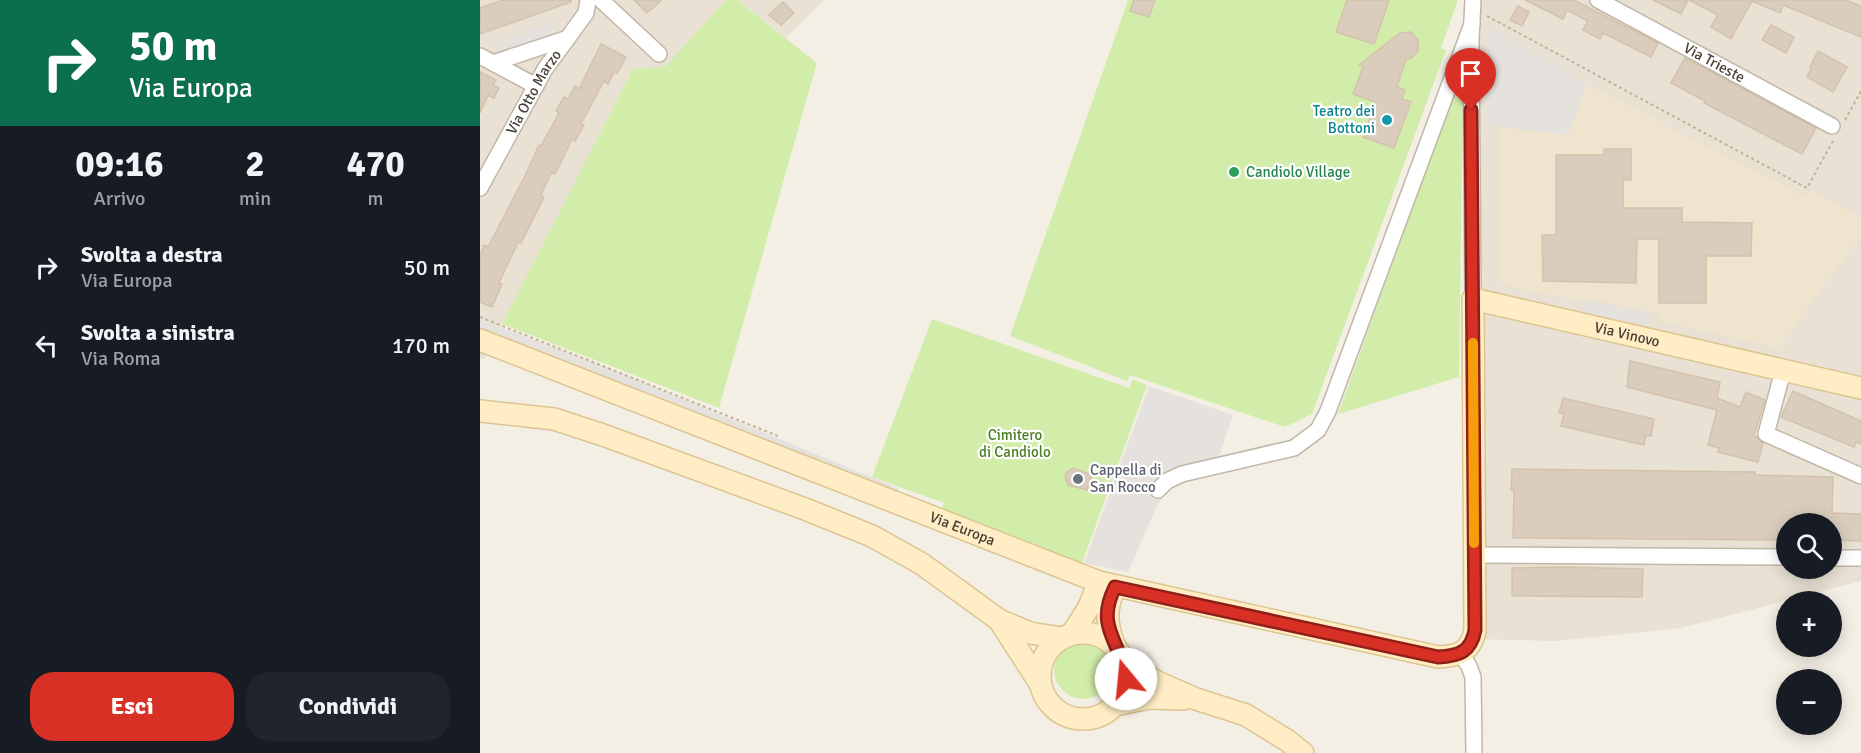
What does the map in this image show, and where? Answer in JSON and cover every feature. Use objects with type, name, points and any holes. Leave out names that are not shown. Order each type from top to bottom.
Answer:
[{"type":"street","name":"Via Otto Marzo","points":[[480,188],[545,69],[586,14],[588,0]]},
{"type":"street","points":[[601,0],[659,54]]},
{"type":"street","points":[[1473,0],[1479,25],[1473,299],[1475,630],[1473,642],[1460,653],[1473,676],[1474,753]]},
{"type":"street","name":"Via Trieste","points":[[1598,0],[1837,128]]},
{"type":"street","points":[[1158,490],[1167,481],[1182,474],[1294,448],[1318,430],[1328,411],[1479,25]]},
{"type":"street","points":[[487,59],[568,38]]},
{"type":"street","points":[[487,59],[536,86]]},
{"type":"street","name":"Via Vinovo","points":[[1473,299],[1861,388]]},
{"type":"street","name":"Via Europa","points":[[480,340],[1107,585],[1438,657],[1460,653]]},
{"type":"street","points":[[1783,371],[1766,434],[1861,476]]},
{"type":"street","points":[[480,411],[554,419],[805,509],[872,536],[922,564],[999,620],[1030,633],[1067,636],[1095,635],[1106,639],[1120,656],[1157,682],[1196,699],[1246,715],[1303,753]]},
{"type":"street","points":[[1474,555],[1776,557]]},
{"type":"street","points":[[1842,558],[1861,558]]},
{"type":"street","points":[[1107,585],[1108,631],[1120,656],[1126,679],[1123,693],[1115,705],[1103,715],[1089,719],[1074,719],[1060,714],[1050,705],[1043,694],[1040,669],[1044,657],[1052,646],[1067,636],[1107,585]]},
{"type":"street","points":[[999,620],[1040,682]]},
{"type":"street","points":[[1115,705],[1149,698],[1196,699]]},
{"type":"path","points":[[1479,25],[1486,15],[1807,188],[1837,128],[1861,91]]},
{"type":"shaded area","points":[[480,0],[726,0],[665,67],[633,69],[484,359],[480,358]]},
{"type":"shaded area","points":[[737,0],[824,0],[786,38]]},
{"type":"shaded area","points":[[1466,0],[1861,0],[1861,581],[1823,591],[1776,591],[1776,603],[1681,628],[1557,641],[1466,639],[1464,304]]},
{"type":"shaded area","points":[[553,22],[558,34],[500,55],[496,44]]},
{"type":"shaded area","points":[[1487,27],[1587,84],[1568,135],[1485,125]]},
{"type":"shaded area","points":[[1587,84],[1805,197],[1810,190],[1861,218],[1861,235],[1779,348],[1659,321],[1660,314],[1586,298],[1584,302],[1499,284],[1498,127],[1568,135]]},
{"type":"shaded area","points":[[1587,300],[1650,314],[1647,326],[1585,312]]},
{"type":"shaded area","points":[[480,319],[618,372],[898,488],[899,498],[480,333]]},
{"type":"shaded area","points":[[1149,386],[1233,415],[1218,459],[1183,468],[1156,508],[1128,572],[1084,563]]},
{"type":"green space","points":[[726,0],[737,0],[817,63],[719,408],[502,324],[633,69],[665,67]]},
{"type":"green space","name":"Candiolo Village","points":[[1128,0],[1458,0],[1441,48],[1446,50],[1312,414],[1285,427],[1130,375],[1127,381],[1010,336]]},
{"type":"green space","points":[[1455,89],[1463,90],[1459,377],[1338,414]]},
{"type":"green space","name":"Cimitero di Candiolo","points":[[932,319],[1129,388],[1133,379],[1147,385],[1082,563],[940,514],[944,503],[872,477]]},
{"type":"green space","points":[[1077,641],[1089,641],[1104,649],[1112,664],[1112,676],[1104,691],[1089,699],[1077,699],[1062,691],[1054,676],[1054,664],[1062,649]]},
{"type":"building","points":[[503,0],[571,0],[571,2],[480,34],[480,8]]},
{"type":"building","points":[[634,0],[662,0],[647,13]]},
{"type":"building","points":[[1134,0],[1155,0],[1149,17],[1130,11]]},
{"type":"building","points":[[1347,0],[1389,0],[1374,44],[1336,32]]},
{"type":"building","points":[[1525,0],[1574,0],[1658,43],[1651,57],[1603,33],[1600,39],[1583,30],[1588,21],[1567,10],[1563,19]]},
{"type":"building","points":[[1653,0],[1688,0],[1681,14]]},
{"type":"building","points":[[1689,0],[1846,0],[1861,6],[1861,37],[1783,5],[1780,13],[1752,1],[1731,39],[1711,27],[1718,15]]},
{"type":"building","points":[[783,2],[794,13],[781,25],[769,15]]},
{"type":"building","points":[[1518,6],[1529,12],[1522,26],[1510,20]]},
{"type":"building","points":[[1771,25],[1794,37],[1786,53],[1762,40]]},
{"type":"building","points":[[1411,32],[1418,40],[1418,51],[1411,58],[1406,59],[1397,87],[1405,90],[1402,99],[1411,102],[1394,148],[1363,137],[1376,102],[1353,94],[1363,67],[1359,65],[1400,33]]},
{"type":"building","points":[[601,44],[626,57],[608,84],[604,81],[581,124],[584,125],[575,141],[572,139],[555,174],[551,173],[541,195],[544,197],[521,243],[518,242],[499,283],[502,284],[492,307],[480,302],[480,255],[484,245],[488,247],[539,145],[541,146],[559,113],[556,111],[564,97],[568,99],[575,86],[579,89]]},
{"type":"building","points":[[1818,51],[1847,67],[1833,92],[1807,77]]},
{"type":"building","points":[[1685,58],[1816,128],[1802,154],[1704,103],[1705,101],[1671,83]]},
{"type":"building","points":[[480,72],[496,80],[493,85],[499,88],[494,98],[488,95],[480,113]]},
{"type":"building","points":[[1604,149],[1631,149],[1631,180],[1623,180],[1623,208],[1682,208],[1682,222],[1752,223],[1751,256],[1706,256],[1706,303],[1659,303],[1659,239],[1637,239],[1636,283],[1543,281],[1542,235],[1556,235],[1556,155],[1604,155]]},
{"type":"building","points":[[1630,361],[1720,382],[1717,398],[1740,407],[1746,392],[1765,400],[1754,435],[1763,443],[1758,462],[1718,452],[1719,448],[1708,445],[1717,410],[1627,387]]},
{"type":"building","points":[[1793,391],[1861,421],[1861,444],[1856,442],[1854,447],[1781,417]]},
{"type":"building","points":[[1563,398],[1654,419],[1651,436],[1646,435],[1644,445],[1561,426],[1564,414],[1559,413]]},
{"type":"building","name":"Cappella di San Rocco","points":[[1073,468],[1092,475],[1087,490],[1068,485],[1066,473]]},
{"type":"building","points":[[1512,469],[1755,472],[1755,475],[1833,477],[1832,513],[1776,513],[1776,540],[1513,538],[1514,490],[1511,490]]},
{"type":"building","points":[[1842,513],[1861,514],[1861,541],[1842,540]]},
{"type":"building","points":[[1512,568],[1643,569],[1642,597],[1512,596]]},
{"type":"slow traffic","points":[[1473,343],[1474,543]]},
{"type":"place","name":"Teatro dei Bottoni","points":[[1387,120]]},
{"type":"place","name":"Candiolo Village","points":[[1234,172]]},
{"type":"place","name":"Cappella di San Rocco","points":[[1078,479]]},
{"type":"route","points":[[1126,679],[1125,664],[1114,647],[1108,631],[1109,599],[1115,587],[1438,657],[1460,653],[1473,642],[1475,630],[1471,110]]}]
